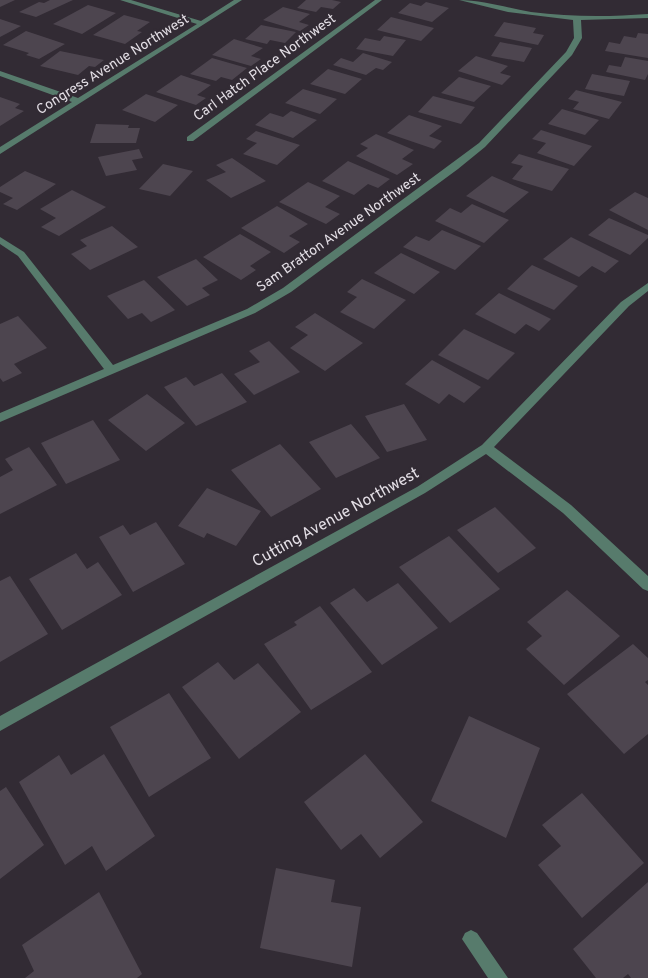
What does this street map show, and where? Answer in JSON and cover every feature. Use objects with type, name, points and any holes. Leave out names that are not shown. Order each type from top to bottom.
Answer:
[{"type":"street","points":[[123,0],[202,23]]},
{"type":"street","name":"Congress Avenue Northwest","points":[[0,151],[239,0]]},
{"type":"street","name":"Carl Hatch Place Northwest","points":[[190,139],[379,0]]},
{"type":"street","points":[[462,0],[518,12],[577,20],[648,16]]},
{"type":"street","name":"Sam Bratton Avenue Northwest","points":[[0,418],[258,306],[287,290],[455,167],[482,145],[560,66],[578,38],[577,20]]},
{"type":"street","points":[[0,73],[78,101]]},
{"type":"street","points":[[0,240],[21,254],[111,370]]},
{"type":"street","name":"Cutting Avenue Northwest","points":[[0,724],[421,490],[486,448],[625,304],[648,286]]},
{"type":"street","points":[[486,448],[567,509],[648,585]]},
{"type":"street","points":[[471,939],[499,978]]},
{"type":"building","points":[[0,0],[15,0],[0,7]]},
{"type":"building","points":[[50,0],[73,0],[36,17],[19,12],[39,2],[44,3]]},
{"type":"building","points":[[306,0],[341,2],[333,9],[321,7],[316,12],[297,8]]},
{"type":"building","points":[[426,2],[449,8],[432,22],[398,13],[410,3],[421,6]]},
{"type":"building","points":[[88,5],[116,13],[82,34],[53,24]]},
{"type":"building","points":[[283,7],[310,14],[299,22],[309,25],[300,31],[263,20]]},
{"type":"building","points":[[124,15],[150,22],[137,31],[142,32],[125,44],[93,35]]},
{"type":"building","points":[[391,17],[434,28],[421,41],[377,30]]},
{"type":"building","points":[[0,19],[21,26],[0,37]]},
{"type":"building","points":[[504,22],[536,28],[533,33],[544,35],[538,45],[494,36]]},
{"type":"building","points":[[261,25],[296,32],[285,43],[270,40],[267,44],[245,39]]},
{"type":"building","points":[[26,31],[65,44],[39,59],[26,55],[29,53],[3,45]]},
{"type":"building","points":[[638,33],[648,34],[648,58],[605,51],[609,42],[620,44],[624,36],[636,38]]},
{"type":"building","points":[[384,36],[406,40],[393,56],[356,49],[365,38],[380,41]]},
{"type":"building","points":[[234,39],[263,48],[251,56],[261,59],[251,66],[212,55]]},
{"type":"building","points":[[500,42],[532,48],[524,62],[491,56]]},
{"type":"building","points":[[60,51],[104,60],[95,67],[89,66],[78,75],[40,66]]},
{"type":"building","points":[[363,53],[392,62],[383,70],[376,68],[366,75],[333,65],[341,58],[353,62]]},
{"type":"building","points":[[476,56],[508,66],[500,73],[511,76],[502,85],[458,71]]},
{"type":"building","points":[[625,57],[648,61],[648,74],[645,80],[606,72],[609,65],[621,67]]},
{"type":"building","points":[[212,58],[247,68],[232,80],[221,77],[216,81],[190,74]]},
{"type":"building","points":[[328,69],[362,79],[345,94],[310,84]]},
{"type":"building","points":[[592,74],[630,81],[624,96],[585,89]]},
{"type":"building","points":[[181,75],[211,85],[197,95],[206,98],[196,105],[156,92]]},
{"type":"building","points":[[459,77],[491,86],[474,102],[441,93]]},
{"type":"building","points":[[303,89],[337,99],[320,114],[285,103]]},
{"type":"building","points":[[576,90],[622,102],[609,119],[573,109],[579,102],[568,99]]},
{"type":"building","points":[[146,94],[178,105],[155,122],[122,110]]},
{"type":"building","points":[[433,96],[475,107],[461,124],[418,112]]},
{"type":"building","points":[[0,97],[20,104],[15,108],[24,111],[0,126]]},
{"type":"building","points":[[562,109],[599,120],[585,135],[548,124]]},
{"type":"building","points":[[291,111],[317,120],[293,138],[255,125],[270,113],[283,117]]},
{"type":"building","points":[[409,115],[442,126],[429,136],[442,141],[434,149],[387,133]]},
{"type":"building","points":[[96,124],[129,125],[128,128],[140,128],[136,143],[90,143]]},
{"type":"building","points":[[541,130],[592,146],[574,166],[537,153],[546,143],[532,139]]},
{"type":"building","points":[[256,131],[300,145],[277,165],[243,154],[257,143],[246,139]]},
{"type":"building","points":[[376,134],[414,150],[402,159],[413,164],[397,175],[356,156],[368,148],[360,144]]},
{"type":"building","points":[[139,149],[143,158],[132,160],[137,170],[106,176],[98,157]]},
{"type":"building","points":[[519,154],[569,169],[552,191],[512,179],[523,166],[511,163]]},
{"type":"building","points":[[232,158],[266,181],[231,198],[206,180],[226,172],[216,165]]},
{"type":"building","points":[[348,161],[390,179],[378,188],[368,184],[354,195],[322,181]]},
{"type":"building","points":[[163,164],[193,171],[170,196],[139,189]]},
{"type":"building","points":[[25,171],[56,184],[17,210],[3,204],[13,198],[0,192],[0,187]]},
{"type":"building","points":[[492,176],[529,192],[504,213],[466,196]]},
{"type":"building","points":[[308,182],[340,196],[325,207],[340,214],[326,224],[279,202]]},
{"type":"building","points":[[72,190],[106,207],[59,236],[41,227],[56,218],[40,209]]},
{"type":"building","points":[[635,192],[648,198],[648,230],[609,210]]},
{"type":"building","points":[[472,204],[509,220],[484,243],[435,221],[450,208],[461,213]]},
{"type":"building","points":[[277,206],[308,224],[289,236],[300,242],[284,253],[241,228]]},
{"type":"building","points":[[609,218],[648,235],[648,238],[630,255],[588,235]]},
{"type":"building","points":[[112,226],[138,247],[90,270],[71,254],[87,246],[80,240]]},
{"type":"building","points":[[442,230],[481,246],[455,270],[403,247],[416,236],[429,241]]},
{"type":"building","points":[[240,234],[271,252],[250,266],[256,270],[241,280],[203,257]]},
{"type":"building","points":[[571,237],[619,261],[605,273],[592,266],[579,277],[543,259]]},
{"type":"building","points":[[401,253],[440,272],[414,294],[374,273]]},
{"type":"building","points":[[196,259],[218,280],[202,288],[210,295],[187,306],[157,277]]},
{"type":"building","points":[[532,265],[578,286],[554,310],[507,289]]},
{"type":"building","points":[[362,279],[406,300],[374,329],[340,312],[357,297],[347,292]]},
{"type":"building","points":[[144,280],[175,310],[151,322],[142,313],[128,319],[107,296]]},
{"type":"building","points":[[499,293],[551,319],[539,331],[526,324],[515,334],[475,314]]},
{"type":"building","points":[[315,313],[363,343],[325,371],[290,348],[308,335],[295,327]]},
{"type":"building","points":[[18,316],[47,348],[14,364],[22,373],[3,382],[0,378],[0,324]]},
{"type":"building","points":[[464,329],[515,353],[488,380],[438,355]]},
{"type":"building","points":[[269,341],[300,372],[254,395],[234,374],[260,362],[249,351]]},
{"type":"building","points":[[432,360],[481,387],[464,403],[449,394],[439,404],[405,384]]},
{"type":"building","points":[[222,373],[247,402],[196,426],[164,387],[186,377],[194,386]]},
{"type":"building","points":[[147,394],[185,423],[146,451],[108,420]]},
{"type":"building","points":[[404,404],[427,440],[387,452],[365,416]]},
{"type":"building","points":[[93,420],[120,460],[66,484],[41,443]]},
{"type":"building","points":[[351,424],[380,458],[336,478],[309,442]]},
{"type":"building","points":[[280,444],[321,489],[271,517],[231,470]]},
{"type":"building","points":[[29,447],[57,485],[0,514],[0,477],[13,470],[5,459]]},
{"type":"building","points":[[207,488],[261,511],[236,546],[207,533],[204,538],[178,526]]},
{"type":"building","points":[[495,507],[536,548],[498,573],[457,530]]},
{"type":"building","points":[[156,522],[185,564],[133,592],[99,537],[123,525],[130,535]]},
{"type":"building","points":[[449,536],[500,589],[450,623],[399,567]]},
{"type":"building","points":[[76,553],[87,569],[98,562],[122,595],[62,630],[29,579]]},
{"type":"building","points":[[10,576],[48,634],[0,662],[0,581]]},
{"type":"building","points":[[398,583],[438,628],[382,665],[330,603],[354,588],[367,602]]},
{"type":"building","points":[[567,590],[620,636],[564,685],[526,649],[542,636],[527,622]]},
{"type":"building","points":[[320,606],[372,672],[311,710],[264,644],[297,625],[294,622]]},
{"type":"building","points":[[633,644],[648,658],[648,680],[645,682],[648,685],[648,734],[624,754],[567,694]]},
{"type":"building","points":[[218,662],[234,680],[258,663],[301,712],[239,759],[182,687]]},
{"type":"building","points":[[169,693],[211,758],[149,797],[110,727]]},
{"type":"building","points":[[469,716],[540,748],[506,838],[431,801]]},
{"type":"building","points":[[104,754],[155,836],[106,871],[92,846],[65,865],[19,782],[59,755],[71,775]]},
{"type":"building","points":[[365,754],[423,822],[380,858],[361,834],[341,850],[304,802]]},
{"type":"building","points":[[6,787],[44,845],[0,879],[0,791]]},
{"type":"building","points":[[582,793],[644,863],[582,918],[538,865],[561,846],[542,825]]},
{"type":"building","points":[[276,868],[335,880],[331,902],[361,907],[352,967],[260,948]]},
{"type":"building","points":[[648,882],[648,978],[631,978],[628,974],[623,978],[596,978],[573,949]]},
{"type":"building","points":[[99,892],[142,974],[137,978],[25,978],[34,971],[22,945]]}]
